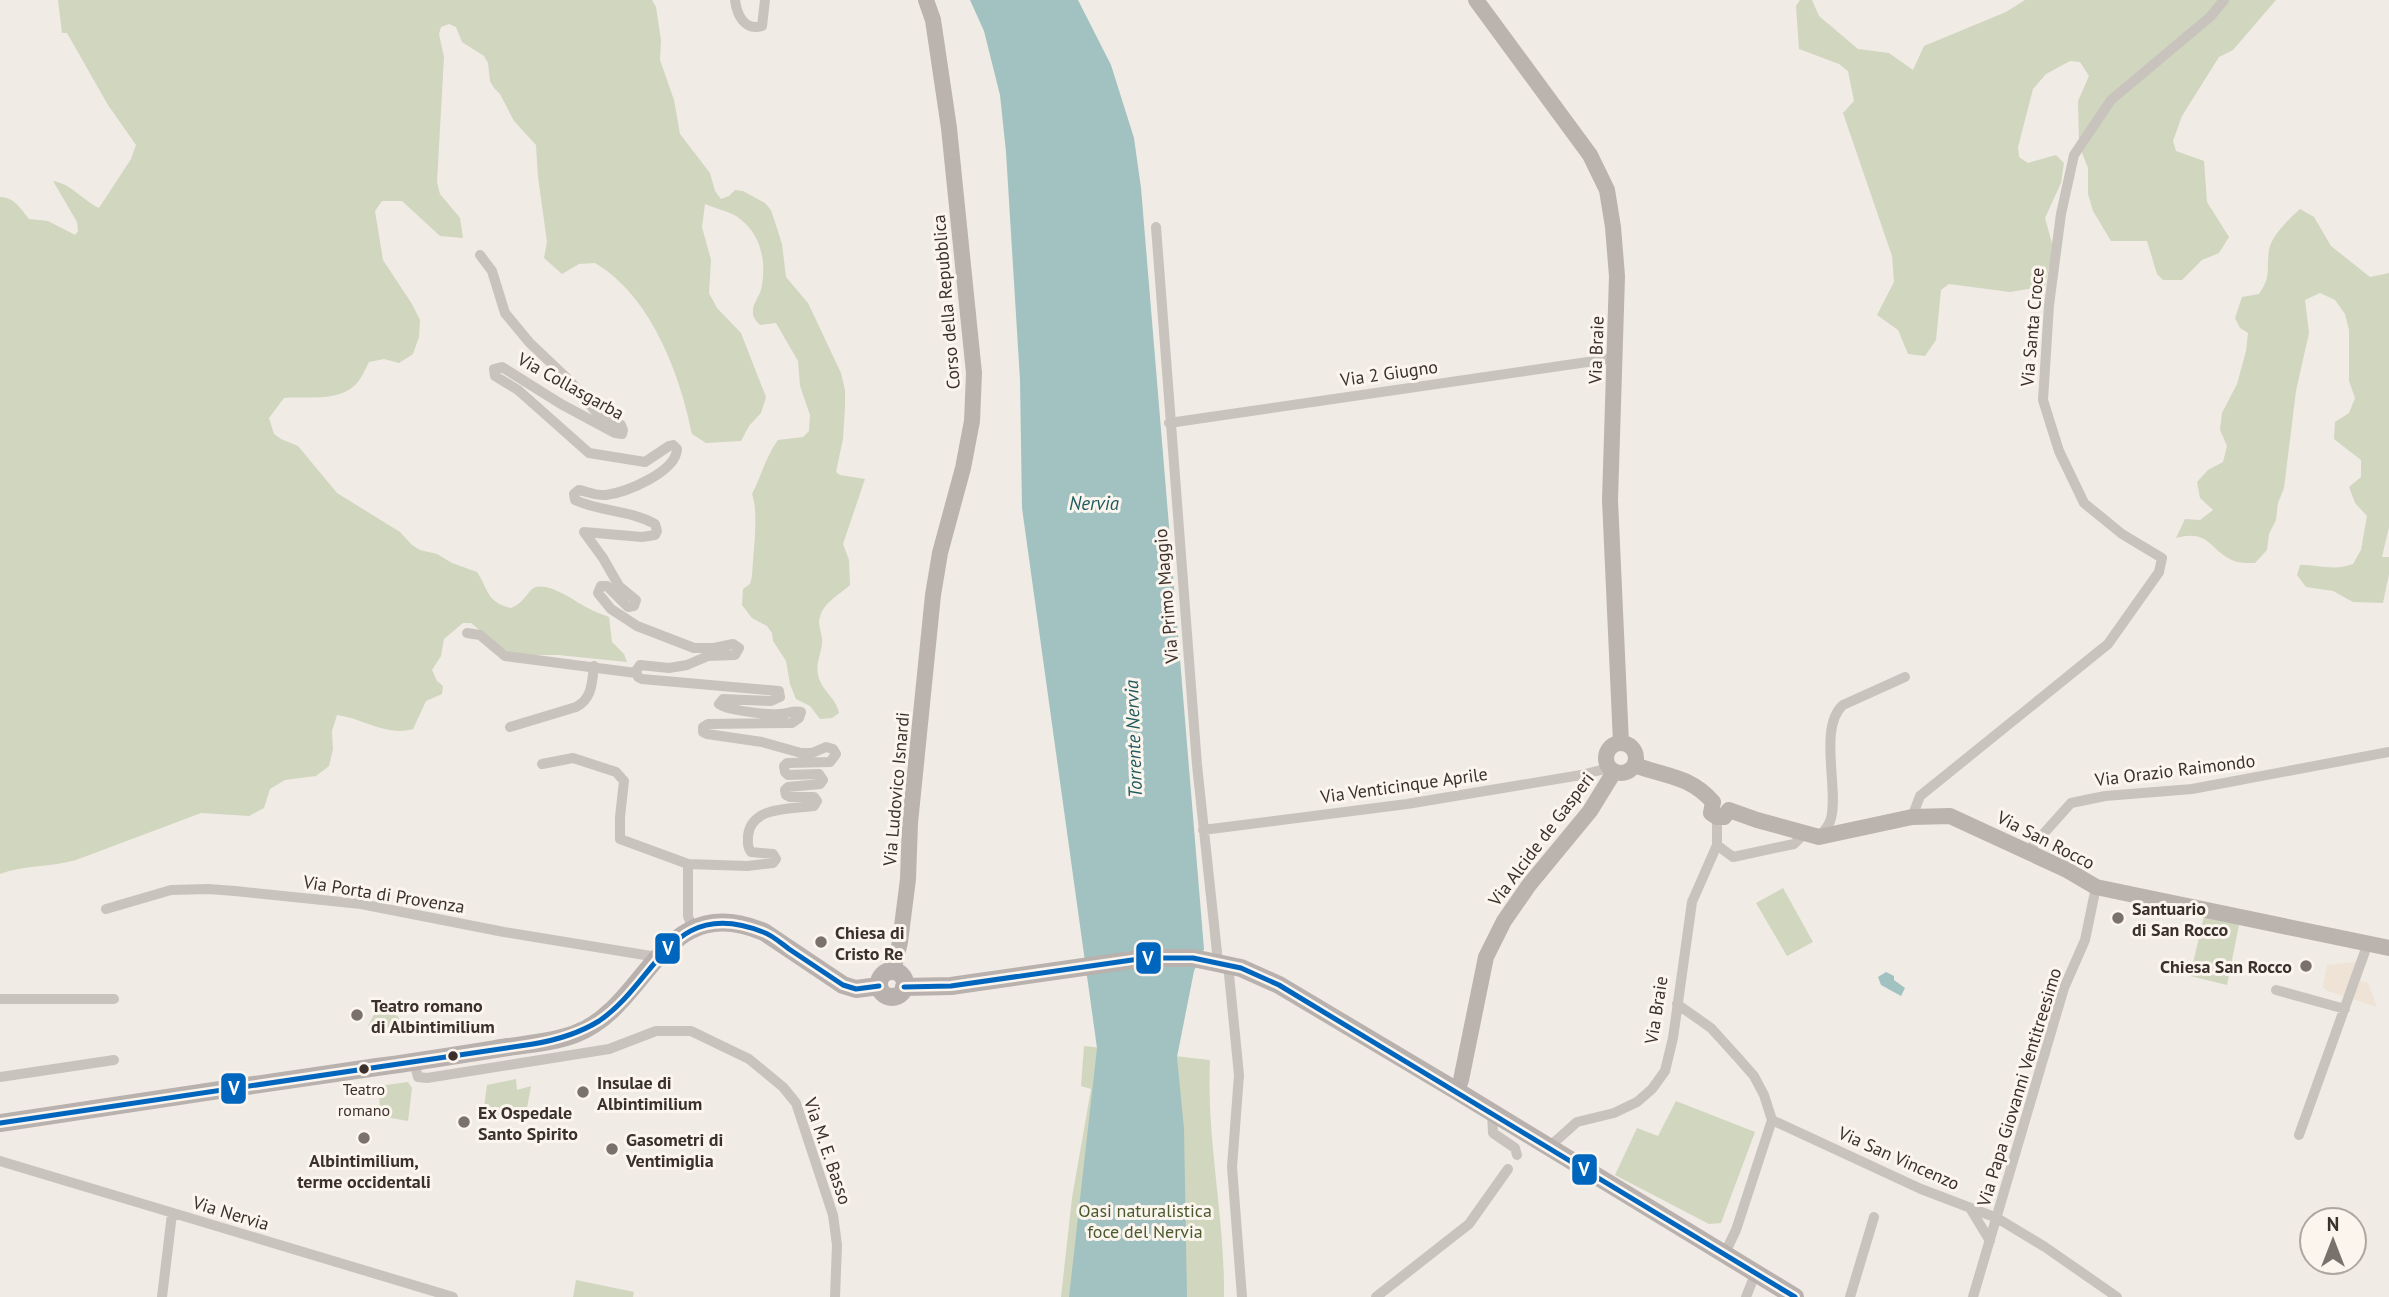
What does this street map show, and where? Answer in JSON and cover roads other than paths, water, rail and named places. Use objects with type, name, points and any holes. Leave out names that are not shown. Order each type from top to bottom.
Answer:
[{"type":"main road","points":[[0,1123],[414,1062],[573,1035],[596,1024],[615,1008],[655,959],[676,939],[693,930],[722,923],[750,926],[764,932],[843,985],[856,989],[879,986],[884,993],[891,996],[900,994],[900,978],[951,986],[1170,957],[1219,963],[1253,972],[1279,985],[1793,1296]]},
{"type":"street","points":[[735,0],[741,19],[754,28],[762,26],[765,0]]},
{"type":"street","name":"Corso della Repubblica","points":[[926,0],[933,20],[949,128],[974,373],[972,421],[963,468],[940,553],[929,640]]},
{"type":"street","name":"Via Braie","points":[[1476,0],[1590,155],[1607,190],[1617,276],[1610,500],[1621,743]]},
{"type":"street","name":"Via Santa Croce","points":[[1912,817],[1920,796],[2108,644],[2160,572],[2162,558],[2122,534],[2084,503],[2059,451],[2043,400],[2049,306],[2060,214],[2074,155],[2111,100],[2210,18],[2224,0]]},
{"type":"street","name":"Via Primo Maggio","points":[[1156,227],[1169,423],[1203,830],[1219,963],[1239,1075],[1232,1167],[1242,1297]]},
{"type":"street","name":"Via Collasgarba","points":[[480,255],[492,271],[505,313],[528,342],[569,380],[590,407],[621,425],[622,434],[615,433],[561,404],[502,367],[494,369],[496,377],[518,390],[589,453],[645,462],[669,446],[673,445],[677,449],[673,463],[666,469],[624,491],[603,496],[581,490],[575,492],[575,500],[591,508],[642,516],[657,528],[653,536],[642,537],[584,532],[619,586],[636,600],[636,604],[628,607],[605,586],[600,587],[598,593],[611,608],[637,626],[694,648],[733,644],[739,649],[735,655],[708,656],[687,665],[669,668],[642,665],[637,668],[636,673]]},
{"type":"street","name":"Via 2 Giugno","points":[[1169,423],[1615,358]]},
{"type":"street","name":"Via Collasgarba","points":[[467,633],[480,635],[505,656],[636,673],[642,680],[779,691],[780,697],[771,701],[723,699],[719,704],[723,708],[754,712],[801,712],[799,718],[792,723],[708,724],[703,727],[703,732],[762,742],[801,753],[812,753],[826,747],[833,749],[836,754],[830,762],[787,763],[784,766],[788,775],[819,774],[823,780],[820,784],[788,787],[786,790],[790,797],[814,797],[817,802],[814,806],[771,811],[755,819],[749,827],[747,847],[751,852],[773,854],[776,858],[775,862],[747,866],[688,864],[620,839],[624,781],[616,772],[573,758],[542,764]]},
{"type":"street","name":"Via Ludovico Isnardi","points":[[900,978],[900,942],[929,640]]},
{"type":"street","points":[[510,727],[585,702],[590,694],[594,666]]},
{"type":"street","points":[[1717,845],[1733,857],[1794,844],[1812,835],[1832,817],[1830,756],[1833,722],[1837,710],[1905,677]]},
{"type":"street","points":[[1621,743],[1628,745],[1634,750],[1635,765],[1622,774],[1612,770],[1606,760],[1607,752],[1621,743]]},
{"type":"street","name":"Via Orazio Raimondo","points":[[2028,851],[2071,803],[2105,796],[2192,789],[2389,752]]},
{"type":"street","points":[[1635,765],[1664,776],[1688,780],[1703,791],[1720,810],[1812,835]]},
{"type":"street","name":"Via Venticinque Aprile","points":[[1203,830],[1407,804],[1612,770]]},
{"type":"street","name":"Via Alcide de Gasperi","points":[[1457,1091],[1486,957],[1504,921],[1529,885],[1590,811],[1612,770]]},
{"type":"street","name":"Via Braie","points":[[1549,1147],[1577,1122],[1614,1113],[1637,1102],[1665,1071],[1673,1038],[1692,902],[1717,845],[1720,810]]},
{"type":"street","name":"Via San Rocco","points":[[1812,835],[1912,817],[1950,816],[2028,851],[2096,887],[2389,948]]},
{"type":"street","points":[[688,864],[688,916],[693,930]]},
{"type":"street","name":"Via Papa Giovanni Ventitreesimo","points":[[1973,1297],[2064,988],[2085,940],[2096,887]]},
{"type":"street","name":"Via Porta di Provenza","points":[[106,909],[171,890],[208,888],[361,904],[655,959]]},
{"type":"street","points":[[2299,1135],[2368,943]]},
{"type":"street","points":[[2276,990],[2345,1009]]},
{"type":"street","points":[[0,999],[114,999]]},
{"type":"street","points":[[1676,1004],[1711,1028],[1754,1076],[1772,1120],[1736,1230],[1725,1253]]},
{"type":"street","name":"Via M. E. Basso","points":[[414,1062],[418,1077],[427,1078],[608,1049],[646,1033],[682,1029],[747,1057],[783,1087],[800,1112],[833,1215],[837,1245],[835,1297]]},
{"type":"street","points":[[0,1077],[114,1060]]},
{"type":"street","points":[[1492,1112],[1493,1133],[1515,1148],[1517,1156]]},
{"type":"street","name":"Via San Vincenzo","points":[[1772,1120],[1922,1189],[1997,1218],[2118,1297]]},
{"type":"street","name":"Via Nervia","points":[[0,1161],[453,1297]]},
{"type":"street","points":[[1376,1297],[1469,1224],[1508,1169]]},
{"type":"street","points":[[1970,1208],[1990,1241]]},
{"type":"street","points":[[162,1297],[172,1214]]},
{"type":"street","points":[[1850,1297],[1874,1217]]},
{"type":"street","points":[[1746,1297],[1756,1272]]},
{"type":"water","name":"Nervia","points":[[970,0],[1078,0],[1111,65],[1134,138],[1141,188],[1204,949],[1194,971],[1177,1057],[1184,1129],[1187,1297],[1069,1297],[1097,1048],[1022,508],[1020,380],[1000,95],[984,31]]},
{"type":"water","points":[[1886,972],[1905,988],[1901,996],[1881,985],[1878,977]]},
{"type":"place","name":"Santuario di San Rocco","points":[[2118,918]]},
{"type":"place","name":"Chiesa di Cristo Re","points":[[821,942]]},
{"type":"place","name":"Chiesa San Rocco","points":[[2306,966]]},
{"type":"place","name":"Teatro romano di Albintimilium","points":[[357,1015]]},
{"type":"place","name":"Teatro romano","points":[[364,1069]]},
{"type":"place","name":"Insulae di Albintimilium","points":[[583,1092]]},
{"type":"place","name":"Ex Ospedale Santo Spirito","points":[[464,1122]]},
{"type":"place","name":"Albintimilium, terme occidentali","points":[[364,1138]]},
{"type":"place","name":"Gasometri di Ventimiglia","points":[[612,1149]]},
{"type":"water label","name":"Torrente Nervia","points":[[1133,739]]},
{"type":"park label","name":"Oasi naturalistica foce del Nervia","points":[[1145,1220]]}]
